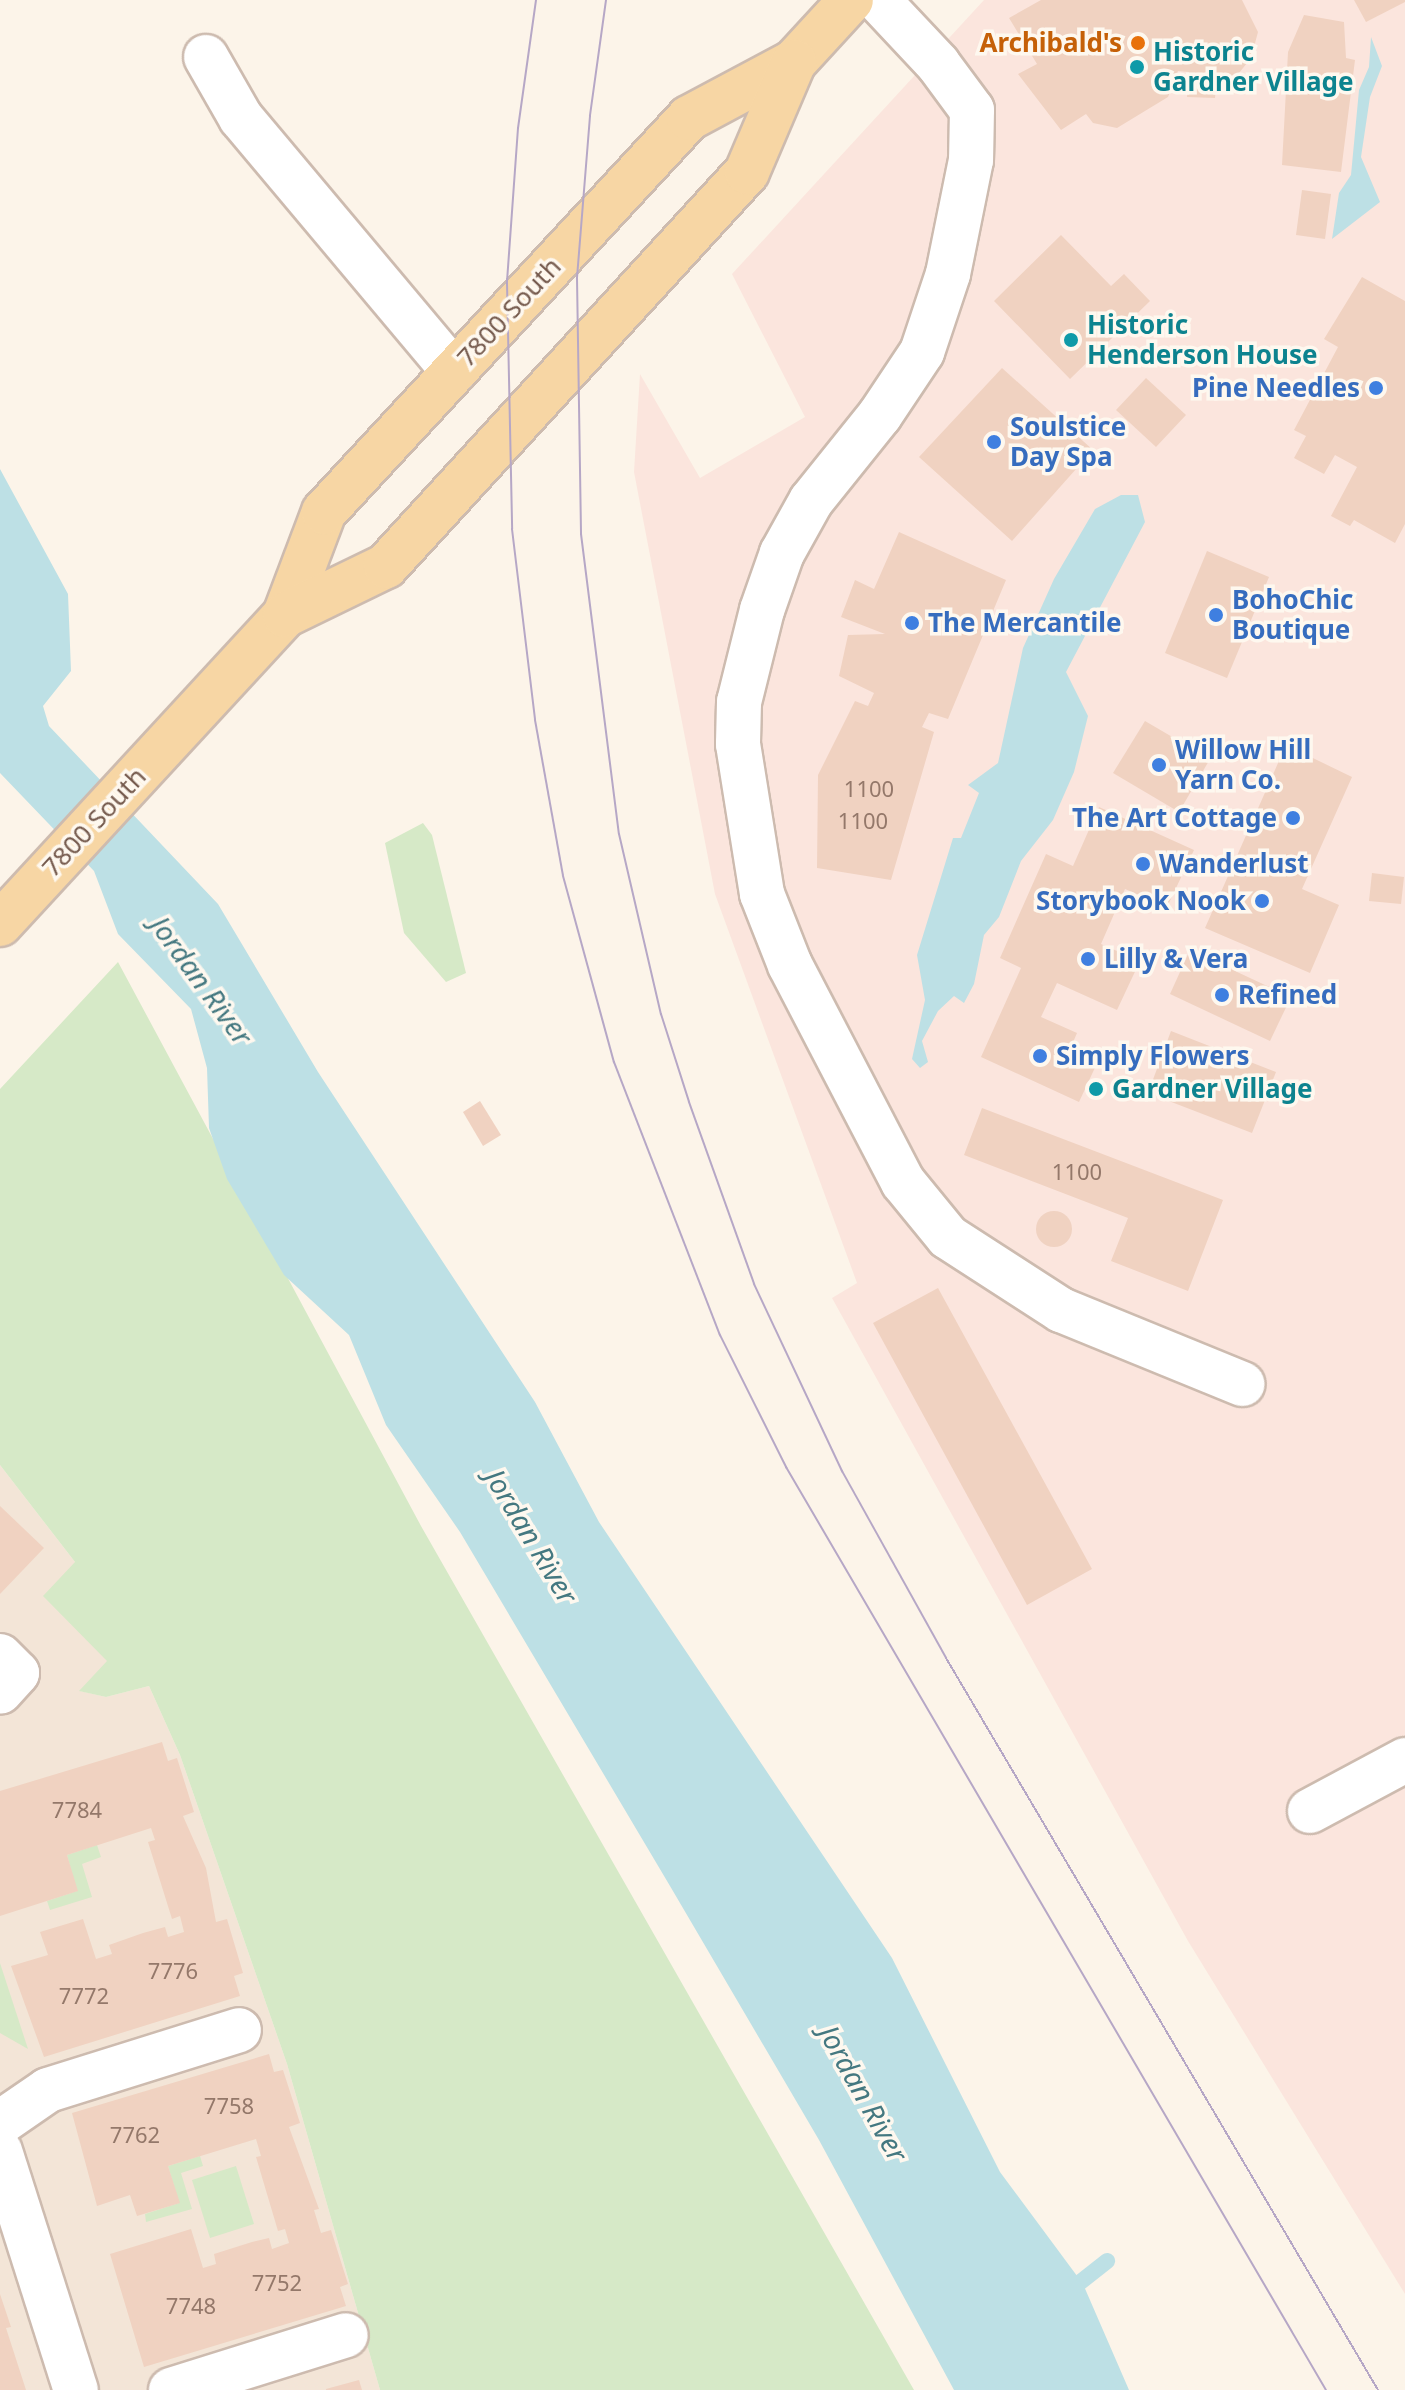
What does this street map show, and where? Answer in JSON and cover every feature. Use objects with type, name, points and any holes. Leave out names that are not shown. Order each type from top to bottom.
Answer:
[{"type":"main road","name":"7800 South","points":[[285,615],[324,512],[689,118],[794,62],[851,0]]},
{"type":"main road","name":"7800 South","points":[[0,924],[285,615],[386,566],[747,172],[794,62]]},
{"type":"street","points":[[878,0],[938,64],[972,110],[971,160],[948,274],[922,352],[880,415],[811,501],[782,553],[757,626],[739,702],[738,744],[762,894],[790,965],[903,1182],[948,1237],[1061,1310],[1242,1384]]},
{"type":"street","points":[[206,57],[241,118],[454,372]]},
{"type":"street","points":[[0,1656],[17,1673],[0,1692]]},
{"type":"street","points":[[1310,1811],[1405,1760]]},
{"type":"street","points":[[0,2123],[48,2090],[239,2030]]},
{"type":"street","points":[[0,2151],[76,2390]]},
{"type":"street","points":[[171,2390],[346,2335]]},
{"type":"shaded area","name":"Gardner Village","points":[[984,0],[1405,0],[1405,2294],[1188,1941],[832,1298],[857,1283],[715,894],[634,472],[640,374],[700,478],[805,417],[732,274]]},
{"type":"shaded area","points":[[0,1465],[75,1562],[108,1662],[80,1691],[106,1697],[149,1686],[180,1755],[287,2064],[380,2390],[0,2390]]},
{"type":"green space","points":[[423,823],[432,835],[466,973],[446,982],[404,933],[385,843]]},
{"type":"green space","points":[[118,962],[421,1526],[914,2390],[380,2390],[287,2064],[180,1755],[149,1686],[106,1697],[79,1691],[107,1661],[43,1596],[75,1562],[0,1465],[0,1089]]},
{"type":"green space","points":[[97,1845],[101,1857],[82,1864],[92,1897],[50,1910],[47,1901],[77,1891],[67,1855]]},
{"type":"green space","points":[[0,1963],[28,2049],[0,2033]]},
{"type":"green space","points":[[200,2156],[203,2166],[181,2173],[192,2209],[146,2222],[145,2214],[179,2203],[168,2166]]},
{"type":"green space","points":[[236,2166],[254,2224],[210,2238],[192,2180]]},
{"type":"water","points":[[1371,37],[1382,66],[1370,97],[1361,157],[1380,202],[1332,239],[1339,193],[1351,175],[1359,90],[1369,67]]},
{"type":"water","name":"Jordan River","points":[[0,469],[68,594],[71,671],[43,706],[49,726],[218,904],[318,1072],[535,1402],[599,1522],[892,1958],[1000,2172],[1083,2284],[1129,2390],[954,2390],[819,2140],[670,1886],[460,1532],[386,1425],[349,1335],[284,1275],[227,1179],[209,1128],[207,1068],[191,1009],[118,934],[94,871],[0,773]]},
{"type":"water","points":[[1121,495],[1138,495],[1145,522],[1066,672],[1088,716],[1074,772],[1053,820],[1021,861],[999,917],[984,935],[974,984],[964,1003],[954,996],[938,1011],[922,1041],[928,1062],[920,1068],[912,1059],[925,1000],[917,955],[953,838],[961,838],[979,793],[968,785],[998,763],[1023,648],[1054,579],[1095,509]]},
{"type":"building","name":"Historic Gardner Village","points":[[1041,0],[1242,0],[1258,32],[1251,58],[1235,78],[1216,87],[1215,98],[1187,97],[1189,72],[1178,71],[1168,97],[1117,128],[1093,123],[1086,114],[1061,130],[1018,74],[1037,64],[1009,18]]},
{"type":"building","name":"Historic Gardner Village","points":[[1354,0],[1405,0],[1405,2],[1366,22]]},
{"type":"building","points":[[1304,15],[1344,22],[1346,58],[1355,60],[1341,172],[1282,165],[1288,52]]},
{"type":"building","points":[[1302,190],[1331,194],[1325,239],[1296,235]]},
{"type":"building","name":"Historic Henderson House","points":[[1061,235],[1111,286],[1124,274],[1150,301],[1070,379],[994,301]]},
{"type":"building","points":[[1362,277],[1405,301],[1405,524],[1395,543],[1354,520],[1350,526],[1331,516],[1357,467],[1335,455],[1324,474],[1294,458],[1306,436],[1294,430],[1338,347],[1324,339]]},
{"type":"building","points":[[1002,368],[1093,450],[1012,541],[919,457]]},
{"type":"building","points":[[1146,378],[1186,415],[1156,447],[1116,410]]},
{"type":"building","points":[[899,532],[1006,580],[948,719],[929,713],[922,727],[934,732],[891,880],[817,868],[818,775],[855,701],[868,706],[874,693],[839,676],[848,635],[885,634],[841,617],[855,580],[874,589]]},
{"type":"building","points":[[1207,551],[1269,577],[1227,678],[1165,653]]},
{"type":"building","points":[[1145,721],[1210,759],[1179,812],[1113,773]]},
{"type":"building","points":[[1286,745],[1352,777],[1302,889],[1339,905],[1310,973],[1205,928]]},
{"type":"building","points":[[1099,807],[1194,850],[1167,907],[1125,889],[1101,944],[1140,961],[1117,1010],[1057,983],[1041,1017],[1077,1033],[1071,1047],[1099,1059],[1079,1102],[981,1057],[1021,968],[1000,958],[1046,854],[1073,866]]},
{"type":"building","points":[[1372,873],[1404,877],[1401,904],[1369,901]]},
{"type":"building","points":[[1190,950],[1291,997],[1270,1041],[1170,994]]},
{"type":"building","points":[[1171,1031],[1276,1072],[1252,1133],[1148,1093]]},
{"type":"building","points":[[480,1101],[501,1135],[483,1146],[463,1112]]},
{"type":"building","points":[[982,1108],[1223,1200],[1188,1291],[1111,1261],[1128,1218],[964,1155]]},
{"type":"building","points":[[1054,1211],[1067,1216],[1072,1229],[1067,1242],[1054,1247],[1041,1242],[1036,1229],[1041,1216]]},
{"type":"building","points":[[938,1288],[1092,1569],[1027,1605],[873,1323]]},
{"type":"building","points":[[0,1506],[44,1548],[0,1594]]},
{"type":"building","points":[[162,1742],[168,1761],[177,1758],[194,1812],[183,1816],[206,1868],[216,1922],[227,1919],[243,1973],[234,1976],[240,1996],[44,2057],[11,1966],[48,1955],[40,1932],[83,1919],[96,1959],[112,1954],[109,1945],[143,1933],[165,1927],[168,1937],[184,1932],[180,1916],[172,1919],[148,1842],[155,1840],[151,1828],[67,1855],[78,1891],[0,1916],[0,1791]]},
{"type":"building","points":[[269,2054],[274,2072],[283,2070],[300,2123],[289,2127],[319,2209],[314,2210],[321,2233],[331,2230],[348,2284],[340,2287],[346,2306],[144,2367],[110,2254],[191,2229],[203,2268],[216,2264],[214,2254],[252,2242],[269,2238],[272,2249],[289,2243],[285,2229],[278,2231],[256,2157],[261,2156],[256,2139],[168,2166],[180,2203],[137,2216],[130,2195],[97,2206],[72,2113]]},
{"type":"building","points":[[0,2294],[11,2327],[6,2328],[26,2390],[0,2390]]},
{"type":"building","points":[[359,2380],[362,2390],[326,2390],[326,2389]]},
{"type":"waterway","points":[[1064,2295],[1107,2261]]},
{"type":"tram line","points":[[536,0],[518,128],[507,283],[512,529],[535,720],[563,876],[614,1062],[720,1335],[786,1467],[1326,2390]]},
{"type":"tram line","points":[[606,0],[590,116],[577,278],[581,534],[619,834],[661,1014],[689,1102],[754,1284],[842,1471],[946,1658],[1378,2390]]},
{"type":"place","name":"Archibald's","points":[[1138,43]]},
{"type":"place","name":"Historic Gardner Village","points":[[1137,67]]},
{"type":"place","name":"Historic Henderson House","points":[[1071,340]]},
{"type":"place","name":"Pine Needles","points":[[1376,388]]},
{"type":"place","name":"Soulstice Day Spa","points":[[994,442]]},
{"type":"place","name":"BohoChic Boutique","points":[[1216,615]]},
{"type":"place","name":"The Mercantile","points":[[912,623]]},
{"type":"place","name":"Willow Hill Yarn Co.","points":[[1159,765]]},
{"type":"place","name":"The Art Cottage","points":[[1293,818]]},
{"type":"place","name":"Wanderlust","points":[[1143,864]]},
{"type":"place","name":"Storybook Nook","points":[[1262,901]]},
{"type":"place","name":"Lilly & Vera","points":[[1088,959]]},
{"type":"place","name":"Refined","points":[[1222,995]]},
{"type":"place","name":"Simply Flowers","points":[[1040,1056]]},
{"type":"place","name":"Gardner Village","points":[[1096,1089]]}]
